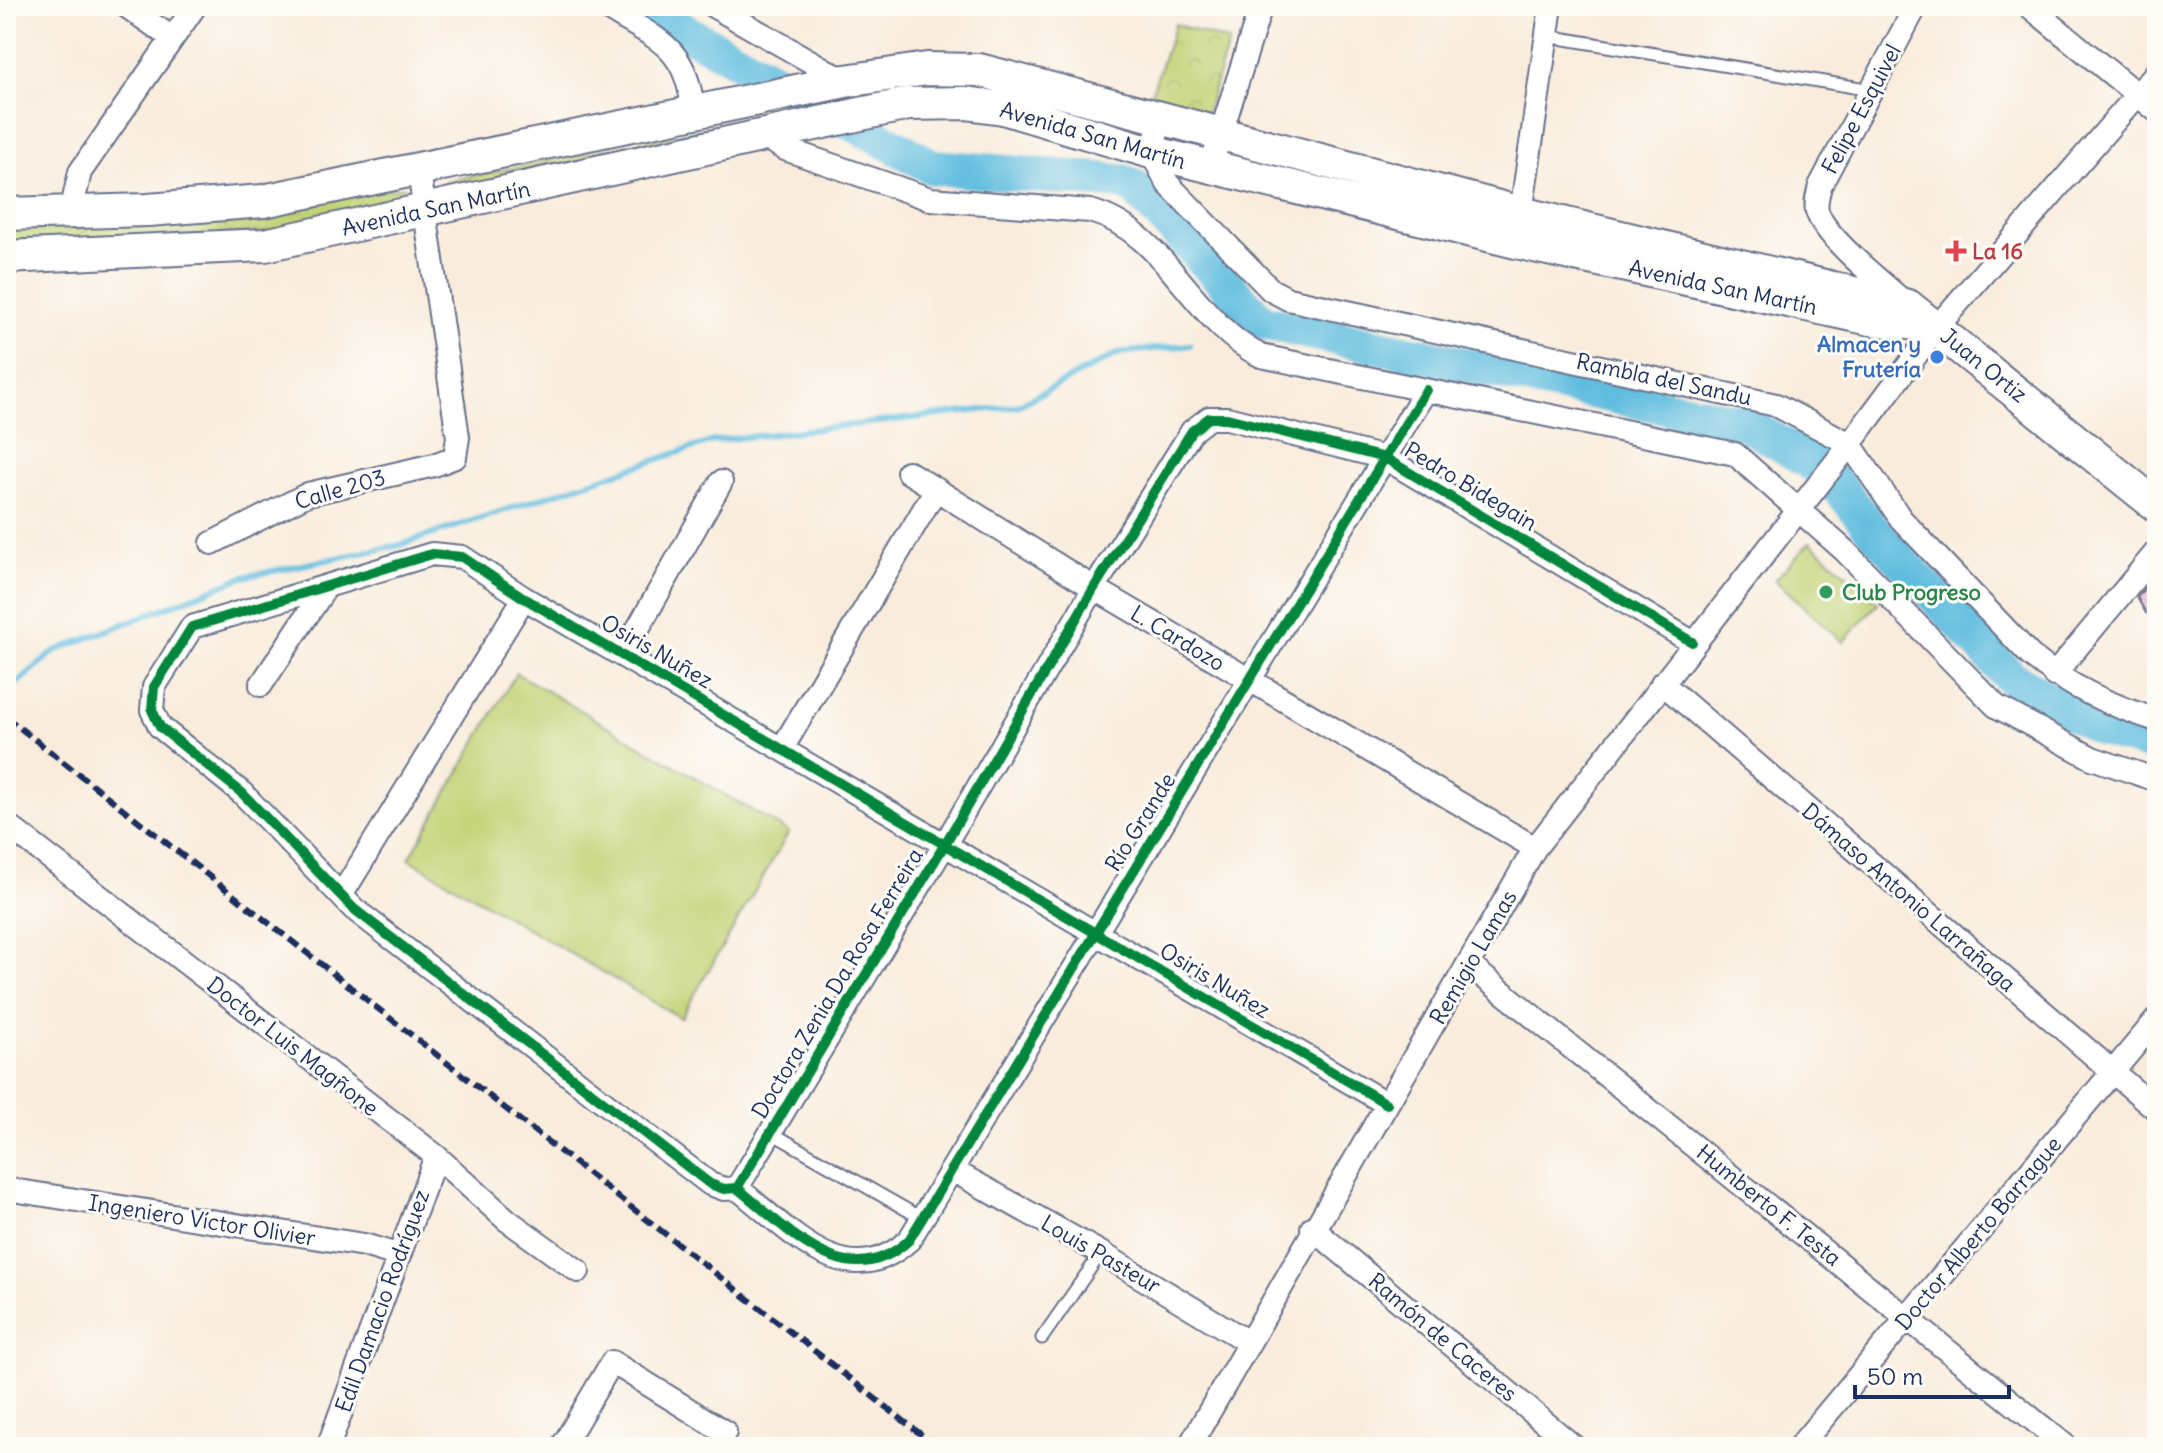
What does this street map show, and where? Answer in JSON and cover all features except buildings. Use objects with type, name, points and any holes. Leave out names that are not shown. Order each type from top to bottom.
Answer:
[{"type":"street","points":[[126,6],[172,38]]},
{"type":"street","points":[[71,212],[80,172],[195,6]]},
{"type":"street","points":[[604,6],[677,55],[691,84],[693,111]]},
{"type":"street","points":[[713,6],[832,84]]},
{"type":"street","points":[[1210,168],[1261,6]]},
{"type":"street","points":[[1521,213],[1551,6]]},
{"type":"street","name":"Felipe Esquivel","points":[[1818,216],[1816,204],[1820,186],[1916,6]]},
{"type":"street","points":[[2029,6],[2157,111]]},
{"type":"street","name":"Avenida San Martín","points":[[6,214],[263,201],[419,171],[749,99],[927,69],[979,70],[1521,213],[1908,306]]},
{"type":"street","name":"Remigio Lamas","points":[[1189,1447],[1312,1228],[1535,848],[1692,642],[1846,449],[1937,327],[2157,72]]},
{"type":"street","name":"Avenida San Martín","points":[[6,257],[265,245],[909,104],[966,103],[1003,108],[1210,168],[1563,253],[1871,319],[1937,327]]},
{"type":"street","points":[[1151,152],[1161,120]]},
{"type":"street","points":[[768,134],[785,149],[930,199],[1090,211],[1112,217],[1132,229],[1243,347],[1261,356],[1735,454],[1802,506],[1996,706],[2092,758],[2157,780]]},
{"type":"street","name":"Rambla del Sandu","points":[[1151,152],[1168,184],[1271,290],[1288,299],[1754,398],[1846,449]]},
{"type":"street","points":[[419,171],[427,210]]},
{"type":"street","name":"Calle 203","points":[[212,543],[308,494],[455,457],[458,437],[427,210]]},
{"type":"street","name":"Juan Ortiz","points":[[1818,216],[1852,256],[1908,306],[2157,506]]},
{"type":"street","name":"Río Grande","points":[[737,1188],[833,1259],[852,1264],[876,1261],[894,1254],[923,1219],[1426,390]]},
{"type":"street","name":"Pedro Bidegain","points":[[1209,418],[1227,418],[1385,458],[1692,642]]},
{"type":"street","name":"Doctora Zenia Da Rosa Ferreira","points":[[737,1188],[945,844],[1094,588],[1192,431],[1209,418]]},
{"type":"street","points":[[1846,449],[1901,519],[2030,655],[2054,675],[2104,703],[2157,720]]},
{"type":"street","name":"L. Cardozo","points":[[908,472],[1094,588],[1535,848]]},
{"type":"street","points":[[624,653],[721,482]]},
{"type":"street","points":[[783,747],[936,489]]},
{"type":"street","points":[[2054,675],[2157,551]]},
{"type":"street","name":"Osiris Nuñez","points":[[737,1188],[724,1189],[710,1184],[354,909],[242,793],[160,727],[152,710],[154,687],[192,627],[432,554],[450,553],[462,557],[524,598],[624,653],[1387,1104]]},
{"type":"street","points":[[261,685],[326,587]]},
{"type":"street","points":[[342,894],[524,598]]},
{"type":"street","name":"Dámaso Antonio Larrañaga","points":[[1662,683],[2157,1110]]},
{"type":"street","name":"Doctor Luis Magñone","points":[[6,824],[436,1156],[507,1220],[578,1271]]},
{"type":"street","name":"Humberto F. Testa","points":[[1469,965],[2067,1447]]},
{"type":"street","name":"Doctor Alberto Barrague","points":[[1799,1447],[2157,1019]]},
{"type":"street","name":"Edil Damacio Rodríguez","points":[[328,1447],[436,1156]]},
{"type":"street","name":"Louis Pasteur","points":[[952,1170],[1101,1253],[1248,1342]]},
{"type":"street","name":"Ingeniero Víctor Olivier","points":[[6,1189],[364,1245],[397,1255]]},
{"type":"street","name":"Ramón de Caceres","points":[[1312,1228],[1574,1447]]},
{"type":"street","points":[[562,1447],[612,1362],[725,1432]]},
{"type":"lane","points":[[1547,36],[1872,90]]},
{"type":"lane","points":[[770,1132],[923,1219]]},
{"type":"lane","points":[[1042,1338],[1101,1253]]},
{"type":"green space","points":[[1175,24],[1229,42],[1206,114],[1151,95]]},
{"type":"green space","points":[[744,126],[445,191],[447,181],[716,127]]},
{"type":"green space","points":[[405,187],[413,197],[271,232],[6,245],[6,228]]},
{"type":"green space","name":"Club Progreso","points":[[1810,542],[1878,603],[1843,642],[1775,580]]},
{"type":"green space","points":[[516,673],[789,832],[681,1018],[409,859]]},
{"type":"waterway","points":[[649,6],[684,31],[933,167],[1123,182],[1135,188],[1262,322],[1747,424],[1809,461],[1838,486],[1872,529],[2011,678],[2100,728],[2157,746]]},
{"type":"waterway","points":[[16,684],[55,651],[243,577],[400,545],[713,441],[1017,406],[1119,353],[1190,345]]},
{"type":"railway","points":[[6,717],[937,1447]]},
{"type":"cycle path","points":[[1426,390],[909,1240],[886,1256],[863,1262],[840,1260],[818,1251],[797,1237],[737,1188],[945,844],[1094,588],[1192,431],[1209,418],[1227,418],[1385,458],[1692,642]]},
{"type":"cycle path","points":[[737,1188],[724,1189],[710,1184],[354,909],[242,793],[160,727],[152,710],[154,687],[192,627],[432,554],[462,557],[524,598],[1387,1104]]},
{"type":"place","name":"La 16","points":[[1956,251]]},
{"type":"place","name":"Almacen y Frutería","points":[[1937,357]]},
{"type":"place","name":"Club Progreso","points":[[1826,592]]}]
